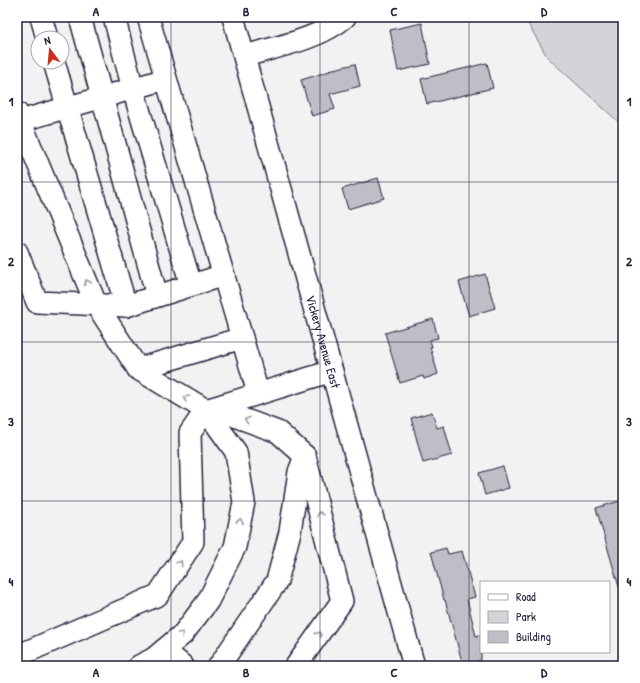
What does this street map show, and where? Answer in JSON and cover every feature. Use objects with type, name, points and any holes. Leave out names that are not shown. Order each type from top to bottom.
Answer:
[{"type":"street","points":[[41,17],[45,30]]},
{"type":"street","points":[[80,17],[157,296]]},
{"type":"street","points":[[114,17],[133,89],[191,286]]},
{"type":"street","points":[[148,17],[258,393]]},
{"type":"street","name":"Vickery Avenue East","points":[[233,17],[414,666]]},
{"type":"street","points":[[245,56],[295,42],[325,31],[344,17]]},
{"type":"street","points":[[56,70],[126,306]]},
{"type":"street","points":[[166,79],[67,108],[19,117],[96,304],[138,369],[209,409],[278,432],[305,456],[342,601],[296,666]]},
{"type":"street","points":[[17,252],[38,302],[126,306],[224,275]]},
{"type":"street","points":[[138,369],[242,338]]},
{"type":"street","points":[[17,656],[158,595],[194,542],[190,433],[209,409],[332,371]]},
{"type":"street","points":[[139,666],[153,659],[183,634],[208,601],[235,547],[244,502],[236,452],[209,409]]},
{"type":"street","points":[[219,666],[277,581],[290,532],[299,472],[305,456]]},
{"type":"street","points":[[164,650],[183,666]]},
{"type":"green space","points":[[524,17],[623,17],[623,126],[548,58]]},
{"type":"building","points":[[422,23],[430,64],[398,71],[390,30]]},
{"type":"building","points":[[487,63],[493,88],[427,104],[421,79]]},
{"type":"building","points":[[355,64],[360,86],[330,94],[335,109],[312,116],[301,80],[330,71],[329,70]]},
{"type":"building","points":[[378,178],[384,198],[348,209],[342,189]]},
{"type":"building","points":[[485,274],[495,308],[469,316],[459,282]]},
{"type":"building","points":[[433,319],[438,338],[430,340],[432,347],[430,347],[438,374],[424,379],[423,376],[400,383],[385,333]]},
{"type":"building","points":[[432,412],[437,428],[444,426],[452,455],[423,463],[411,418]]},
{"type":"building","points":[[503,466],[509,488],[485,495],[479,473]]},
{"type":"building","points":[[623,500],[623,586],[619,587],[596,508]]},
{"type":"building","points":[[446,548],[448,554],[462,551],[475,597],[467,599],[476,636],[480,634],[481,660],[463,665],[431,552]]}]
